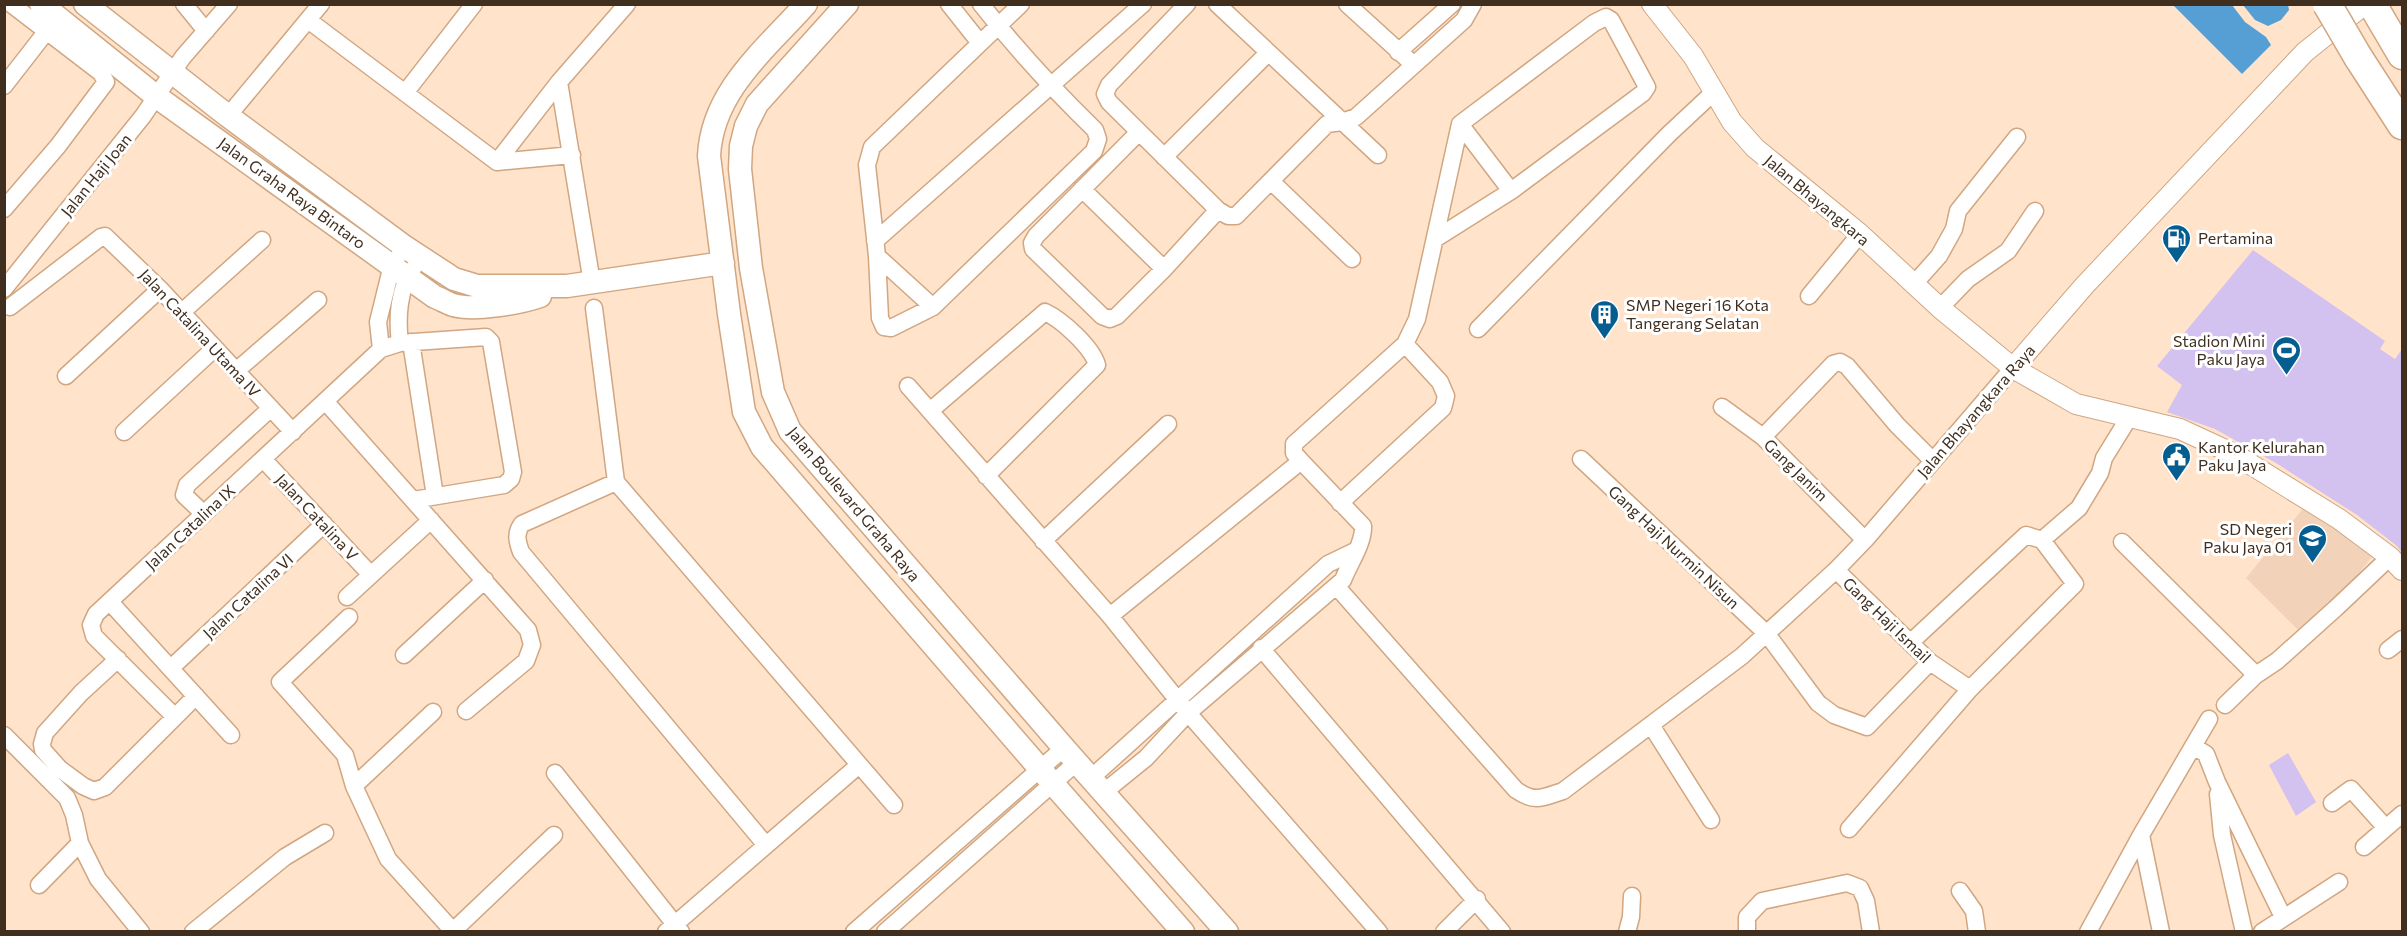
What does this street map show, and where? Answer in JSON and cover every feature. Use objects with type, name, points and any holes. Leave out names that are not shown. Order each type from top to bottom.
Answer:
[{"type":"highway","points":[[2327,4],[2358,57],[2403,125]]},
{"type":"highway","points":[[2372,4],[2397,46]]},
{"type":"main road","name":"Jalan Graha Raya Bintaro","points":[[42,4],[157,97],[406,262]]},
{"type":"main road","name":"Jalan Graha Raya Bintaro","points":[[85,4],[178,65],[228,116],[406,262],[435,297],[454,305],[473,307],[530,300],[567,286],[723,263]]},
{"type":"main road","name":"Jalan Boulevard Graha Raya","points":[[806,4],[733,86],[715,120],[710,156],[744,412],[762,447],[1183,932]]},
{"type":"main road","name":"Jalan Boulevard Graha Raya","points":[[847,4],[757,104],[746,126],[741,146],[740,169],[751,268],[773,392],[790,431],[1227,932]]},
{"type":"street","points":[[4,208],[58,146],[106,84],[106,78],[101,73],[11,4]]},
{"type":"street","points":[[184,4],[206,31]]},
{"type":"street","name":"Jalan Haji Joan","points":[[4,289],[10,270],[157,97],[178,65],[229,4]]},
{"type":"street","points":[[228,116],[321,4]]},
{"type":"street","points":[[405,93],[474,4]]},
{"type":"street","points":[[949,4],[980,43]]},
{"type":"street","points":[[981,4],[998,26],[1050,87],[1095,130],[1098,139],[1094,151],[933,307],[891,328],[884,327],[880,318],[876,248],[867,165],[872,147],[980,43],[998,26],[1021,4]]},
{"type":"street","points":[[876,248],[1143,4]]},
{"type":"street","points":[[1187,4],[1109,86],[1105,94],[1108,102],[1218,210],[1228,216],[1236,216],[1328,123],[1342,122],[1356,117],[1464,20],[1473,4]]},
{"type":"street","points":[[1217,4],[1378,155]]},
{"type":"street","points":[[1347,4],[1414,65]]},
{"type":"street","points":[[1398,52],[1452,4]]},
{"type":"street","name":"Jalan Bhayangkara","points":[[1652,4],[1693,56],[1732,122],[1755,148],[1860,234],[1940,308],[2013,368],[2076,404],[2180,429],[2237,455],[2340,519],[2396,563]]},
{"type":"street","name":"Jalan Bhayangkara Raya","points":[[1337,587],[1516,790],[1528,798],[1541,799],[1563,791],[1742,656],[1836,570],[1865,540],[2085,285],[2305,51],[2365,4]]},
{"type":"street","points":[[497,162],[622,6]]},
{"type":"street","points":[[854,932],[1047,777],[1084,770],[1182,706],[1261,648],[1343,580],[1355,551],[1362,542],[1363,526],[1294,453],[1294,444],[1301,435],[1405,344],[1417,319],[1460,124],[1606,16],[1611,20],[1647,87],[1638,98],[1511,191],[1435,239]]},
{"type":"street","points":[[308,20],[497,162],[573,155]]},
{"type":"street","points":[[1432,21],[1447,36]]},
{"type":"street","points":[[4,86],[46,32]]},
{"type":"street","points":[[1164,157],[1268,53]]},
{"type":"street","points":[[559,82],[573,155],[592,283]]},
{"type":"street","points":[[1478,329],[1713,92]]},
{"type":"street","points":[[1460,124],[1511,191]]},
{"type":"street","points":[[1139,132],[1036,236],[1032,243],[1033,249],[1102,316],[1110,319],[1117,316],[1164,269],[1218,210]]},
{"type":"street","points":[[1914,284],[1939,255],[1954,229],[1958,211],[2018,137]]},
{"type":"street","points":[[1272,182],[1352,259]]},
{"type":"street","points":[[1082,189],[1164,269]]},
{"type":"street","points":[[1940,308],[1968,279],[2008,251],[2035,211]]},
{"type":"street","points":[[1809,296],[1860,234]]},
{"type":"street","name":"Jalan Catalina Utama IV","points":[[10,307],[105,236],[160,289],[293,432]]},
{"type":"street","points":[[182,312],[262,240]]},
{"type":"street","points":[[876,248],[933,307]]},
{"type":"street","points":[[406,262],[397,320],[405,343],[435,496]]},
{"type":"street","points":[[406,262],[378,322],[381,349],[405,343],[484,336],[490,341],[513,472],[512,479],[504,485],[413,500]]},
{"type":"street","points":[[66,376],[160,289]]},
{"type":"street","points":[[236,371],[318,300]]},
{"type":"street","points":[[594,308],[616,482],[894,805]]},
{"type":"street","points":[[930,411],[1045,312],[1058,318],[1095,356],[1097,365],[986,476]]},
{"type":"street","points":[[1340,503],[1443,408],[1446,396],[1440,382],[1405,344]]},
{"type":"street","points":[[124,432],[215,348]]},
{"type":"street","name":"Jalan Catalina IX","points":[[118,659],[94,636],[91,625],[96,614],[381,349]]},
{"type":"street","points":[[1763,437],[1833,364],[1840,362],[1847,366],[1897,425],[1933,461]]},
{"type":"street","points":[[908,386],[1110,616],[1182,706],[1378,932]]},
{"type":"street","points":[[325,401],[528,630],[532,645],[526,661],[466,711]]},
{"type":"street","name":"Gang Janim","points":[[1722,407],[1763,437],[1865,540]]},
{"type":"street","points":[[204,514],[184,495],[187,485],[271,408]]},
{"type":"street","points":[[2042,540],[2079,508],[2100,473],[2104,458],[2130,416]]},
{"type":"street","points":[[1043,541],[1168,424]]},
{"type":"street","name":"Jalan Catalina V","points":[[263,459],[371,575]]},
{"type":"street","name":"Gang Haji Nurmin Nisun","points":[[1581,459],[1767,634],[1818,703],[1834,715],[1867,727],[1930,662]]},
{"type":"street","points":[[1110,616],[1301,461]]},
{"type":"street","points":[[616,482],[522,524],[518,529],[518,544],[528,561],[765,844]]},
{"type":"street","points":[[347,597],[431,520]]},
{"type":"street","name":"Jalan Catalina VI","points":[[171,668],[324,524]]},
{"type":"street","points":[[1849,830],[1970,689],[2075,584],[2042,540],[2026,535],[1911,642]]},
{"type":"street","points":[[2122,542],[2256,675]]},
{"type":"street","points":[[1182,706],[1328,564],[1355,551]]},
{"type":"street","points":[[2225,705],[2256,675],[2277,661],[2309,632],[2396,563]]},
{"type":"street","name":"Gang Haji Ismail","points":[[1836,570],[1930,662],[1970,689]]},
{"type":"street","points":[[404,655],[485,580]]},
{"type":"street","points":[[110,602],[231,735]]},
{"type":"street","points":[[349,617],[280,682],[345,754],[354,786],[388,859],[453,931],[554,835]]},
{"type":"street","points":[[2388,650],[2403,639]]},
{"type":"street","points":[[1261,648],[1477,899],[1502,932]]},
{"type":"street","points":[[175,717],[118,659],[81,693],[45,733],[43,750],[60,769],[83,786],[94,791],[99,790],[105,787],[175,717],[196,696]]},
{"type":"street","points":[[354,786],[432,712]]},
{"type":"street","points":[[2088,932],[2141,835],[2209,719]]},
{"type":"street","points":[[1651,725],[1712,820]]},
{"type":"street","points":[[4,735],[67,798],[74,815],[80,843],[98,879],[141,932]]},
{"type":"street","points":[[2193,746],[2206,754],[2217,782],[2283,917]]},
{"type":"street","points":[[555,772],[674,929],[765,844],[860,765]]},
{"type":"street","points":[[885,932],[1047,777]]},
{"type":"street","points":[[2217,782],[2222,835],[2244,932]]},
{"type":"street","points":[[2332,803],[2351,789],[2386,828]]},
{"type":"street","points":[[2364,847],[2403,814]]},
{"type":"street","points":[[194,932],[285,857],[325,833]]},
{"type":"street","points":[[2141,835],[2161,932]]},
{"type":"street","points":[[39,885],[80,843]]},
{"type":"street","points":[[2262,932],[2339,882]]},
{"type":"street","points":[[1747,932],[1747,917],[1762,901],[1847,883],[1860,888],[1866,901],[1870,932]]},
{"type":"street","points":[[1960,891],[1974,911],[1977,932]]},
{"type":"street","points":[[1632,896],[1632,927]]},
{"type":"street","points":[[1444,932],[1477,899]]},
{"type":"shaded area","name":"Stadion Mini Paku Jaya","points":[[2253,250],[2385,341],[2380,349],[2395,359],[2402,349],[2402,553],[2397,546],[2357,515],[2276,463],[2215,429],[2167,412],[2182,385],[2157,366]]},
{"type":"shaded area","name":"SD Negeri Paku Jaya 01","points":[[2306,505],[2374,554],[2331,609],[2301,633],[2246,578]]},
{"type":"shaded area","points":[[2288,753],[2316,802],[2296,816],[2269,765]]},
{"type":"water","points":[[2173,5],[2232,5],[2245,22],[2266,37],[2271,45],[2242,74]]},
{"type":"water","points":[[2243,5],[2288,5],[2289,10],[2281,20],[2268,26],[2255,20]]},
{"type":"place","name":"Pertamina","points":[[2177,264]]},
{"type":"place","name":"SMP Negeri 16 Kota Tangerang Selatan","points":[[1605,340]]},
{"type":"place","name":"Stadion Mini Paku Jaya","points":[[2286,376]]},
{"type":"place","name":"Kantor Kelurahan Paku Jaya","points":[[2177,482]]},
{"type":"place","name":"SD Negeri Paku Jaya 01","points":[[2313,564]]}]
